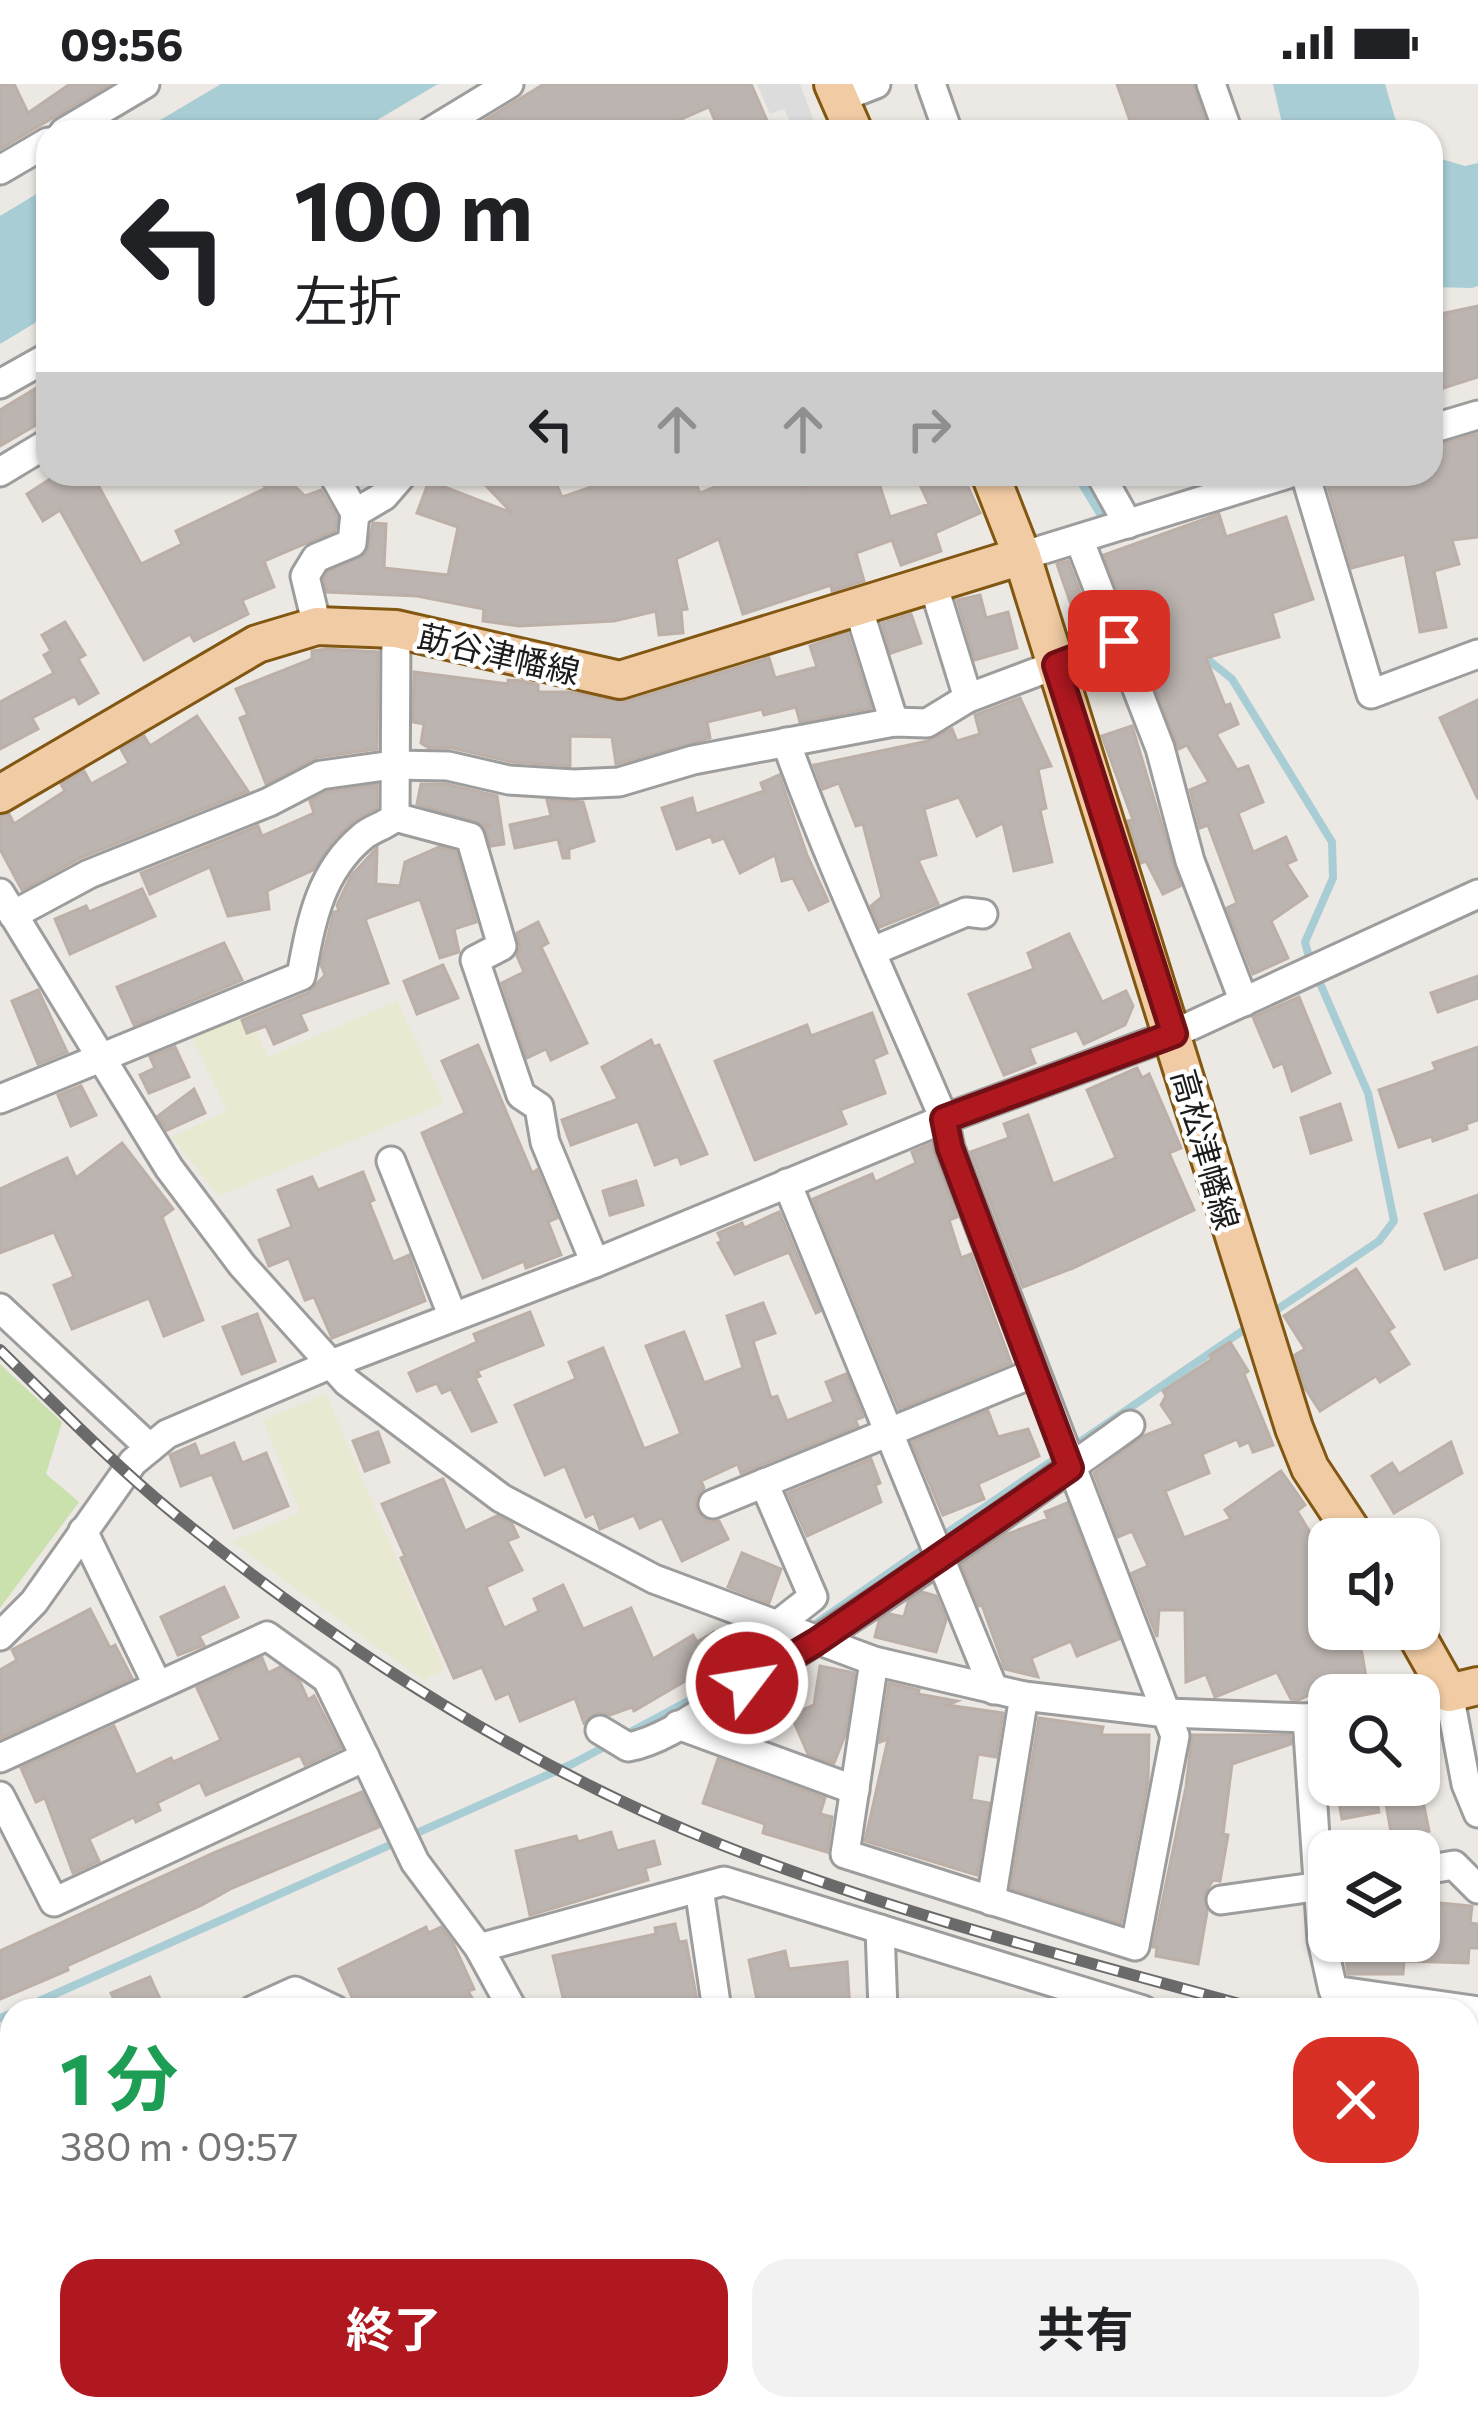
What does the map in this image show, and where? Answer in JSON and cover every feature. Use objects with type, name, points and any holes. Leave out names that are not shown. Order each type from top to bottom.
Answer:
[{"type":"main road","name":"高松津幡線","points":[[995,486],[1022,556],[1174,1034],[1258,1321],[1310,1468],[1343,1518]]},
{"type":"main road","name":"莇谷津幡線","points":[[0,794],[257,644],[317,626],[396,629],[620,680],[1022,556]]},
{"type":"main road","points":[[1425,1650],[1449,1692]]},
{"type":"street","points":[[84,120],[145,84]]},
{"type":"street","points":[[450,120],[509,84]]},
{"type":"street","points":[[842,105],[876,84]]},
{"type":"street","points":[[931,84],[944,120]]},
{"type":"street","points":[[1210,84],[1224,120]]},
{"type":"street","points":[[0,170],[36,149]]},
{"type":"street","points":[[0,384],[36,364]]},
{"type":"street","points":[[1443,425],[1478,415]]},
{"type":"street","points":[[0,472],[36,450]]},
{"type":"street","points":[[317,626],[305,576],[316,558],[352,543],[355,514],[340,486]]},
{"type":"street","points":[[355,514],[393,486]]},
{"type":"street","points":[[1101,486],[1119,641],[1148,715],[1190,861],[1244,1002]]},
{"type":"street","points":[[1022,556],[1250,486]]},
{"type":"street","points":[[1309,486],[1372,694],[1478,654]]},
{"type":"street","points":[[933,584],[968,698]]},
{"type":"street","points":[[857,607],[894,722]]},
{"type":"street","points":[[0,1099],[301,976],[311,922],[326,880],[365,833],[382,829],[394,817],[396,629]]},
{"type":"street","points":[[1119,641],[968,698],[927,723],[894,722],[786,742],[693,760],[619,782],[509,780],[448,766],[393,765],[321,775],[268,802],[7,904],[169,1168],[242,1265],[347,1382],[501,1498],[654,1579],[874,1661],[1024,1696],[1168,1713],[1308,1716]]},
{"type":"street","points":[[786,742],[817,829],[839,869],[944,1119],[950,1148],[1065,1457],[1175,1736],[1135,1946],[845,1854],[874,1661]]},
{"type":"street","points":[[394,817],[470,837],[502,946],[475,960],[521,1095],[539,1107],[545,1142],[595,1263]]},
{"type":"street","points":[[0,1636],[34,1602],[127,1470],[167,1434],[944,1119],[1174,1034],[1478,894]]},
{"type":"street","points":[[873,951],[966,912],[983,914]]},
{"type":"street","points":[[391,1161],[453,1317]]},
{"type":"street","points":[[787,1183],[994,1690]]},
{"type":"street","points":[[0,1308],[151,1448]]},
{"type":"street","points":[[713,1504],[1034,1372]]},
{"type":"street","points":[[611,1736],[643,1744],[678,1725],[796,1634],[937,1546],[1065,1457],[1130,1425]]},
{"type":"street","points":[[764,1483],[813,1597],[796,1634]]},
{"type":"street","points":[[83,1531],[158,1684]]},
{"type":"street","points":[[0,1759],[267,1636],[328,1679],[404,1839],[506,1998]]},
{"type":"street","points":[[1449,1692],[1466,1784],[1478,1813]]},
{"type":"street","points":[[992,1901],[1024,1696]]},
{"type":"street","points":[[678,1725],[855,1790]]},
{"type":"street","points":[[0,1796],[54,1902],[365,1757]]},
{"type":"street","points":[[1440,1867],[1454,1865],[1478,1889]]},
{"type":"street","points":[[478,1948],[724,1881],[1104,1998]]},
{"type":"street","points":[[700,1888],[714,1998]]},
{"type":"street","points":[[1221,1900],[1308,1888]]},
{"type":"street","points":[[880,1930],[883,1998]]},
{"type":"street","points":[[1327,1962],[1333,1990],[1388,1998]]},
{"type":"street","points":[[280,1998],[295,1991],[310,1998]]},
{"type":"green space","points":[[397,1001],[444,1103],[218,1196],[172,1137],[227,1111],[190,1034],[248,1013],[268,1057]]},
{"type":"green space","points":[[0,1364],[62,1422],[46,1474],[79,1502],[0,1608]]},
{"type":"green space","points":[[326,1394],[444,1669],[423,1680],[232,1542],[300,1513],[263,1420]]},
{"type":"shaded area","points":[[757,84],[800,84],[814,120],[789,120],[784,109],[770,114]]},
{"type":"water","points":[[221,84],[438,84],[377,120],[160,120]]},
{"type":"water","points":[[1273,84],[1385,84],[1396,120],[1281,120]]},
{"type":"water","points":[[1443,160],[1465,166],[1478,163],[1478,286],[1443,287]]},
{"type":"water","points":[[36,194],[36,322],[0,344],[0,216]]},
{"type":"building","points":[[0,84],[14,84],[28,113],[70,84],[110,84],[49,120],[36,120],[36,128],[0,149]]},
{"type":"building","points":[[544,84],[751,84],[767,120],[715,120],[709,107],[679,120],[485,120]]},
{"type":"building","points":[[1117,84],[1193,84],[1205,120],[1130,120]]},
{"type":"building","points":[[1478,306],[1478,377],[1443,388],[1443,313]]},
{"type":"building","points":[[36,388],[36,425],[0,446],[0,410]]},
{"type":"building","points":[[1478,434],[1478,537],[1452,540],[1459,564],[1434,571],[1446,627],[1420,632],[1405,554],[1352,568],[1328,486],[1443,486],[1443,444]]},
{"type":"building","points":[[39,486],[99,486],[141,564],[182,544],[176,531],[264,486],[295,486],[305,496],[321,490],[337,517],[335,531],[264,561],[274,587],[242,600],[248,614],[194,641],[190,634],[144,660],[60,510],[43,521],[27,494]]},
{"type":"building","points":[[427,486],[442,486],[512,513],[486,486],[557,486],[562,497],[595,486],[697,486],[700,493],[718,486],[880,486],[890,517],[929,504],[921,486],[968,486],[980,513],[935,533],[941,551],[901,565],[892,540],[856,553],[864,581],[832,591],[831,585],[743,614],[719,539],[676,559],[687,609],[681,610],[683,633],[659,635],[656,611],[614,621],[519,626],[483,621],[484,609],[417,596],[327,592],[324,579],[328,572],[367,553],[373,523],[386,524],[384,568],[448,575],[458,527],[417,513]]},
{"type":"building","points":[[1219,514],[1226,537],[1286,517],[1313,599],[1272,613],[1279,637],[1206,658],[1225,706],[1230,704],[1238,724],[1216,734],[1237,770],[1248,766],[1263,802],[1238,813],[1253,852],[1286,837],[1296,860],[1286,864],[1307,896],[1271,921],[1288,958],[1253,974],[1227,908],[1237,903],[1208,825],[1200,828],[1190,790],[1209,782],[1187,745],[1179,749],[1104,555]]},
{"type":"building","points":[[1068,561],[1095,631],[1082,636],[1057,564]]},
{"type":"building","points":[[980,595],[986,618],[1008,612],[1017,648],[975,660],[957,600]]},
{"type":"building","points":[[911,614],[921,643],[891,653],[882,623]]},
{"type":"building","points":[[65,622],[85,655],[78,659],[98,693],[79,704],[75,696],[32,718],[38,729],[0,749],[0,702],[54,673],[44,655],[51,651],[42,635]]},
{"type":"building","points":[[847,633],[871,708],[800,722],[796,707],[764,715],[762,709],[707,722],[710,738],[616,764],[612,737],[570,736],[570,766],[512,762],[452,748],[429,748],[421,743],[424,724],[413,722],[414,672],[508,684],[508,680],[522,681],[538,685],[538,692],[570,692],[625,702],[769,658],[775,678],[817,667],[810,646]]},
{"type":"building","points":[[312,651],[378,652],[377,749],[318,757],[266,784],[240,718],[248,715],[236,689],[312,659]]},
{"type":"building","points":[[1020,698],[1051,766],[1038,769],[1046,808],[1040,810],[1052,862],[1014,871],[1003,823],[977,836],[959,797],[924,809],[936,855],[918,860],[938,904],[880,927],[871,906],[882,897],[863,824],[856,826],[839,783],[823,789],[814,765],[928,741],[952,729],[957,741],[980,734],[975,715]]},
{"type":"building","points":[[1478,700],[1478,799],[1440,718]]},
{"type":"building","points":[[197,716],[248,791],[82,857],[22,890],[0,849],[0,816],[9,814],[14,824],[65,791],[61,784],[84,771],[91,784],[129,763],[121,749],[144,736],[150,746]]},
{"type":"building","points":[[1132,726],[1180,886],[1163,894],[1146,861],[1141,863],[1128,821],[1133,820],[1102,736]]},
{"type":"building","points":[[779,775],[828,901],[809,910],[793,878],[782,881],[775,855],[740,873],[724,838],[713,842],[711,836],[677,849],[662,808],[692,798],[696,814],[764,791],[761,783]]},
{"type":"building","points":[[421,784],[446,784],[497,796],[504,844],[491,846],[484,827],[488,826],[417,804]]},
{"type":"building","points":[[377,785],[377,808],[335,838],[313,870],[267,891],[269,909],[228,916],[210,867],[150,894],[141,873],[258,826],[262,836],[314,813],[310,801],[327,792]]},
{"type":"building","points":[[547,800],[583,802],[594,841],[569,849],[569,858],[563,858],[558,839],[515,848],[510,825],[551,816]]},
{"type":"building","points":[[439,847],[456,852],[476,922],[454,929],[459,952],[440,958],[420,899],[365,919],[388,983],[300,1014],[307,1030],[274,1044],[266,1026],[247,1033],[242,1020],[308,993],[325,975],[321,965],[334,912],[339,911],[337,905],[351,876],[377,848],[376,884],[400,886],[405,862]]},
{"type":"building","points":[[142,889],[155,916],[70,954],[55,919],[86,906],[89,912]]},
{"type":"building","points":[[538,922],[548,943],[541,947],[587,1043],[551,1060],[546,1049],[527,1058],[502,983],[524,972],[517,956],[517,933]]},
{"type":"building","points":[[1069,934],[1102,1002],[1126,991],[1133,1006],[1125,1025],[1084,1044],[1077,1030],[1029,1048],[1035,1063],[1004,1075],[969,994],[1034,969],[1028,953]]},
{"type":"building","points":[[224,943],[242,980],[134,1025],[117,987]]},
{"type":"building","points":[[443,965],[458,998],[417,1014],[404,981]]},
{"type":"building","points":[[1478,976],[1478,998],[1438,1012],[1431,993]]},
{"type":"building","points":[[38,990],[67,1052],[38,1064],[12,1001]]},
{"type":"building","points":[[1299,997],[1330,1073],[1292,1091],[1283,1063],[1274,1067],[1253,1017]]},
{"type":"building","points":[[872,1013],[887,1053],[873,1059],[885,1093],[840,1110],[846,1124],[755,1160],[715,1061],[807,1025],[811,1036]]},
{"type":"building","points":[[651,1040],[654,1047],[659,1045],[707,1154],[681,1164],[678,1156],[655,1165],[638,1121],[571,1145],[562,1120],[618,1099],[602,1067]]},
{"type":"building","points":[[478,1045],[532,1173],[537,1170],[557,1218],[548,1222],[561,1255],[526,1268],[524,1261],[483,1278],[422,1133],[465,1113],[442,1061]]},
{"type":"building","points":[[175,1047],[189,1077],[149,1093],[140,1075],[155,1068],[150,1057]]},
{"type":"building","points":[[1478,1047],[1478,1120],[1433,1141],[1432,1136],[1399,1147],[1379,1090],[1436,1070],[1433,1063]]},
{"type":"building","points":[[1137,1068],[1142,1078],[1149,1074],[1181,1148],[1169,1153],[1194,1210],[1023,1287],[971,1152],[1009,1138],[1004,1124],[1028,1115],[1053,1184],[1116,1158],[1087,1090]]},
{"type":"building","points":[[81,1086],[96,1115],[71,1126],[58,1095]]},
{"type":"building","points":[[194,1089],[205,1113],[167,1130],[158,1116]]},
{"type":"building","points":[[1340,1104],[1351,1140],[1311,1153],[1301,1118]]},
{"type":"building","points":[[122,1143],[173,1209],[162,1217],[203,1320],[164,1336],[149,1298],[72,1329],[54,1285],[74,1277],[54,1232],[0,1253],[0,1189],[67,1158],[76,1178]]},
{"type":"building","points":[[931,1144],[957,1217],[949,1220],[961,1258],[971,1254],[1011,1363],[899,1409],[813,1199],[872,1174],[875,1182],[916,1163],[912,1152]]},
{"type":"building","points":[[363,1172],[374,1200],[369,1202],[393,1262],[409,1255],[425,1301],[332,1338],[314,1297],[305,1300],[289,1258],[269,1266],[259,1240],[292,1227],[278,1190],[312,1177],[318,1190]]},
{"type":"building","points":[[636,1181],[643,1205],[610,1215],[603,1191]]},
{"type":"building","points":[[1478,1195],[1478,1257],[1445,1269],[1425,1214]]},
{"type":"building","points":[[779,1212],[820,1311],[816,1313],[789,1252],[735,1274],[718,1243],[722,1241],[718,1233],[742,1223],[744,1228]]},
{"type":"building","points":[[1356,1269],[1394,1327],[1388,1331],[1409,1364],[1380,1382],[1376,1376],[1320,1411],[1305,1388],[1295,1355],[1305,1349],[1284,1316]]},
{"type":"building","points":[[763,1303],[775,1333],[753,1341],[771,1398],[777,1396],[787,1421],[834,1402],[826,1382],[846,1374],[863,1417],[855,1420],[858,1426],[741,1473],[738,1464],[701,1481],[704,1488],[695,1500],[697,1512],[709,1522],[719,1521],[728,1539],[682,1561],[662,1518],[640,1528],[634,1515],[600,1529],[594,1513],[586,1517],[565,1466],[545,1475],[515,1405],[576,1379],[569,1362],[603,1348],[644,1449],[681,1434],[646,1346],[684,1332],[704,1383],[743,1368],[727,1316]]},
{"type":"building","points":[[530,1312],[543,1345],[477,1371],[480,1376],[475,1378],[496,1422],[472,1431],[451,1389],[442,1393],[437,1383],[417,1391],[409,1373],[477,1342],[474,1334]]},
{"type":"building","points":[[257,1314],[275,1361],[242,1374],[223,1327]]},
{"type":"building","points":[[1230,1342],[1248,1371],[1244,1374],[1273,1445],[1253,1452],[1249,1442],[1240,1446],[1237,1439],[1202,1454],[1209,1473],[1165,1491],[1184,1538],[1231,1519],[1225,1510],[1281,1471],[1305,1505],[1297,1511],[1308,1529],[1308,1650],[1361,1650],[1366,1674],[1308,1674],[1308,1695],[1299,1700],[1291,1699],[1277,1672],[1215,1697],[1206,1674],[1186,1682],[1185,1610],[1159,1610],[1157,1637],[1132,1573],[1148,1566],[1132,1531],[1118,1537],[1094,1473],[1143,1436],[1174,1424],[1161,1405],[1166,1396],[1163,1391],[1212,1359],[1210,1355]]},
{"type":"building","points":[[988,1411],[998,1437],[1028,1429],[1039,1456],[978,1484],[984,1499],[943,1515],[912,1442]]},
{"type":"building","points":[[378,1432],[389,1462],[365,1471],[353,1441]]},
{"type":"building","points":[[1451,1442],[1462,1473],[1394,1513],[1372,1476],[1392,1463],[1399,1474]]},
{"type":"building","points":[[234,1443],[242,1463],[266,1453],[288,1506],[234,1528],[212,1474],[181,1486],[170,1455],[195,1444],[200,1457]]},
{"type":"building","points":[[871,1459],[881,1502],[807,1536],[788,1493]]},
{"type":"building","points":[[443,1479],[465,1531],[497,1516],[512,1524],[518,1537],[507,1541],[522,1570],[486,1587],[504,1628],[539,1611],[534,1599],[563,1585],[583,1629],[631,1608],[653,1659],[693,1635],[697,1642],[714,1632],[728,1656],[634,1711],[632,1707],[610,1715],[599,1712],[584,1723],[575,1698],[520,1721],[509,1693],[496,1699],[482,1667],[454,1678],[382,1504]]},
{"type":"building","points":[[1067,1503],[1119,1639],[1077,1656],[1071,1641],[1031,1658],[1038,1677],[1005,1669],[962,1565],[1007,1534],[1048,1519],[1045,1512]]},
{"type":"building","points":[[742,1553],[781,1569],[769,1603],[728,1587]]},
{"type":"building","points":[[224,1587],[238,1617],[199,1636],[204,1645],[178,1655],[161,1617]]},
{"type":"building","points":[[922,1592],[936,1596],[946,1620],[936,1652],[875,1637],[879,1621],[890,1614],[904,1617],[908,1602]]},
{"type":"building","points":[[90,1609],[132,1678],[0,1738],[0,1670],[17,1660],[12,1650]]},
{"type":"building","points":[[262,1658],[268,1673],[280,1667],[300,1682],[308,1700],[314,1696],[341,1748],[305,1765],[300,1755],[206,1795],[200,1782],[157,1803],[160,1810],[89,1839],[99,1861],[73,1873],[45,1798],[36,1802],[21,1768],[114,1726],[136,1775],[171,1758],[173,1762],[221,1740],[197,1688]]},
{"type":"building","points":[[820,1666],[854,1673],[845,1735],[834,1763],[808,1754],[791,1715],[814,1705]]},
{"type":"building","points":[[889,1683],[957,1701],[947,1705],[1003,1713],[996,1757],[978,1754],[971,1800],[989,1803],[977,1875],[865,1841],[888,1739],[880,1742]]},
{"type":"building","points":[[751,1702],[763,1726],[751,1733],[722,1722]]},
{"type":"building","points":[[1039,1718],[1103,1727],[1101,1735],[1149,1735],[1148,1781],[1121,1923],[1011,1888]]},
{"type":"building","points":[[1192,1735],[1290,1735],[1291,1744],[1232,1764],[1223,1834],[1228,1835],[1220,1881],[1213,1880],[1204,1894],[1207,1912],[1198,1964],[1156,1956],[1157,1947],[1153,1947]]},
{"type":"building","points":[[718,1759],[825,1798],[820,1814],[832,1817],[827,1852],[763,1833],[765,1824],[703,1803]]},
{"type":"building","points":[[362,1792],[379,1827],[232,1888],[67,1966],[68,1970],[0,1998],[0,1951],[216,1852]]},
{"type":"building","points":[[1340,1806],[1378,1806],[1379,1812],[1342,1819]]},
{"type":"building","points":[[1386,1806],[1424,1806],[1429,1830],[1391,1830]]},
{"type":"building","points":[[611,1832],[617,1851],[654,1841],[660,1864],[645,1868],[648,1880],[530,1915],[516,1851]]},
{"type":"building","points":[[1440,1903],[1472,1906],[1470,1923],[1478,1924],[1478,1948],[1469,1948],[1468,1963],[1436,1962],[1440,1962]]},
{"type":"building","points":[[675,1924],[679,1942],[686,1941],[697,1998],[563,1998],[553,1956],[656,1934],[655,1928]]},
{"type":"building","points":[[426,1927],[428,1933],[441,1927],[474,1989],[468,1991],[472,1998],[352,1998],[339,1969]]},
{"type":"building","points":[[785,1951],[789,1969],[847,1962],[849,1998],[757,1998],[749,1960]]},
{"type":"building","points":[[1346,1962],[1404,1962],[1403,1974],[1348,1974]]},
{"type":"building","points":[[150,1977],[160,1998],[113,1998],[111,1993]]},
{"type":"waterway","points":[[1083,486],[1105,522]]},
{"type":"waterway","points":[[1201,654],[1232,679],[1332,842],[1333,878],[1305,942],[1309,957]]},
{"type":"waterway","points":[[1269,1315],[1379,1241],[1394,1221],[1368,1093],[1319,981]]},
{"type":"waterway","points":[[941,1537],[1251,1325]]},
{"type":"waterway","points":[[808,1629],[929,1545]]},
{"type":"waterway","points":[[621,1737],[735,1676]]},
{"type":"waterway","points":[[46,1998],[608,1745]]},
{"type":"railway","points":[[0,1350],[128,1474],[235,1562],[435,1700],[575,1779],[722,1845],[854,1893],[1217,1998]]},
{"type":"route","points":[[747,1683],[816,1642],[1070,1468],[950,1148],[944,1119],[1174,1034],[1056,665],[1119,641]]}]
